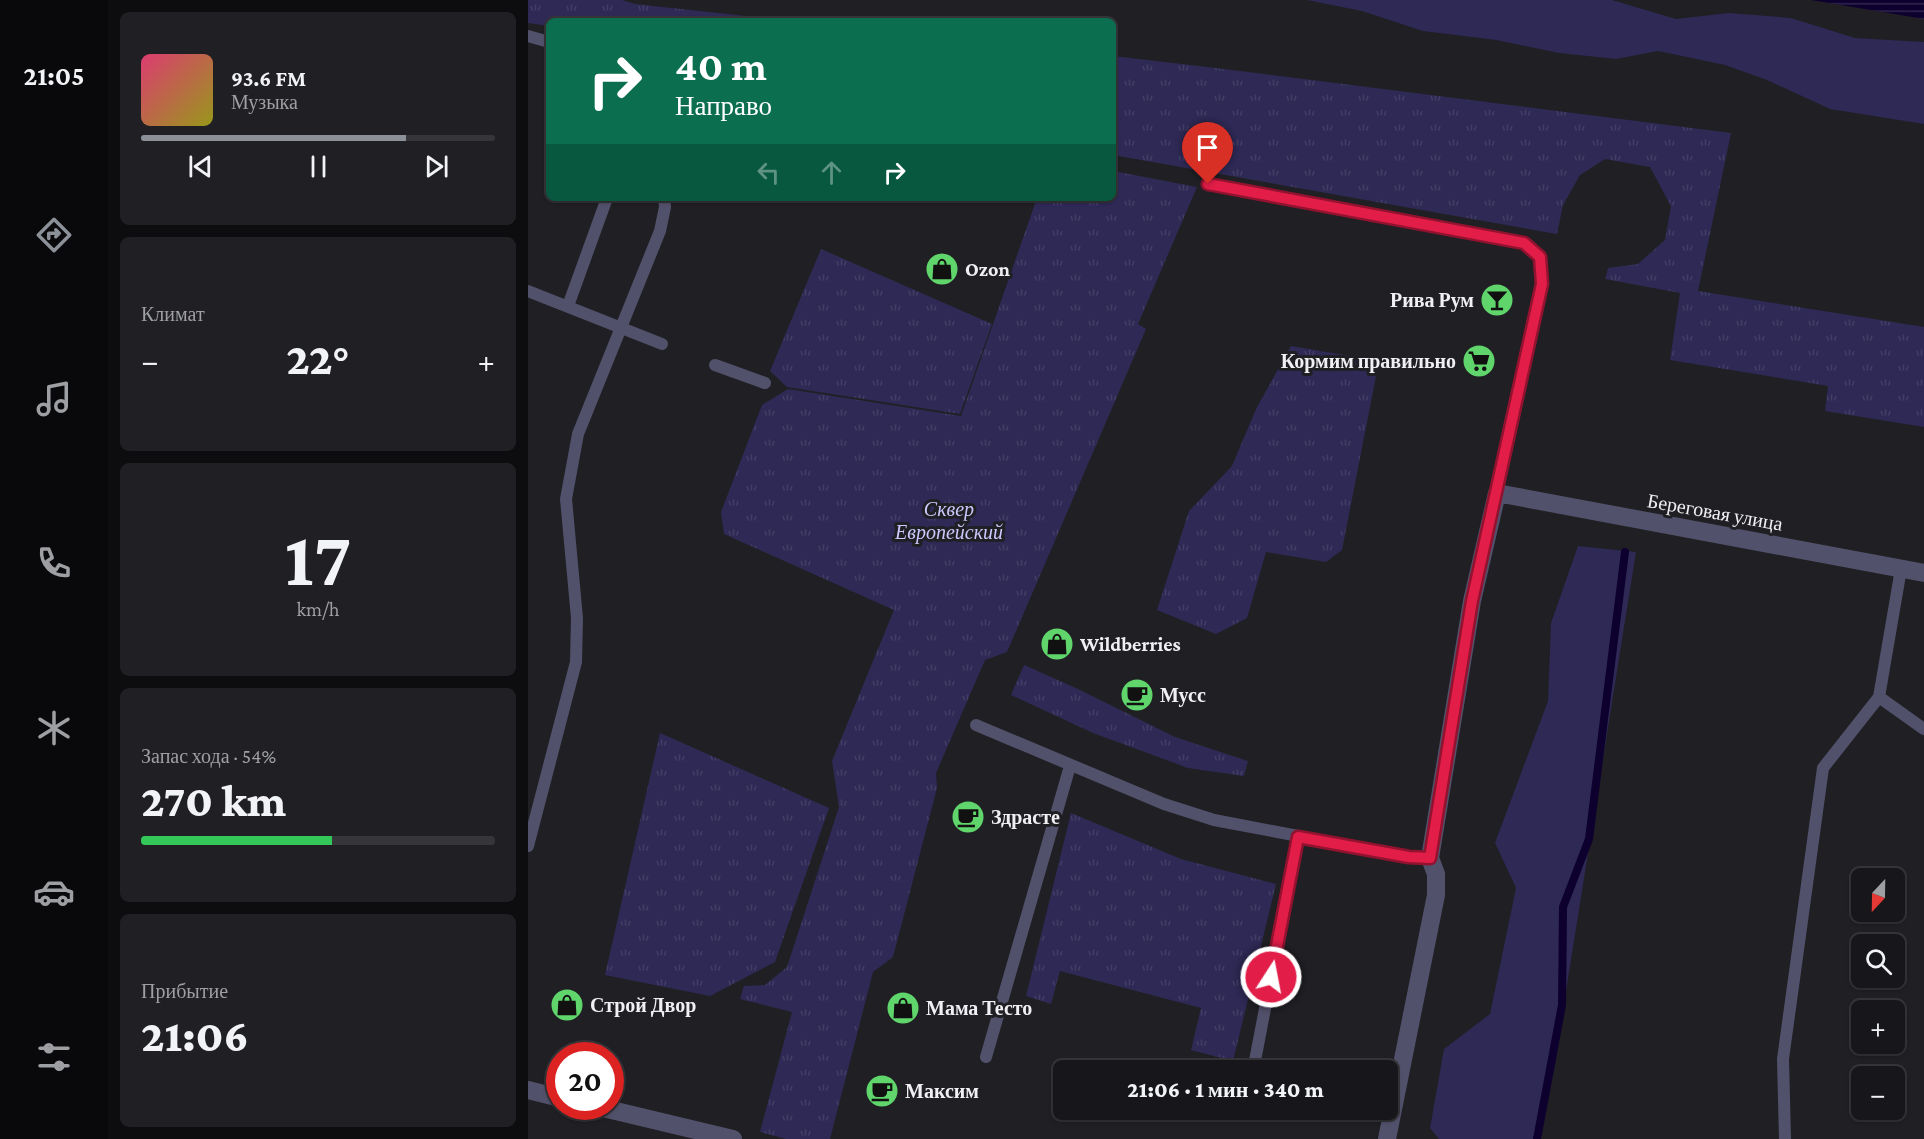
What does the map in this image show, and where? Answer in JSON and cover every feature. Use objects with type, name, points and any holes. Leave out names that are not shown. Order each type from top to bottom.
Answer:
[{"type":"street","name":"Береговая улица","points":[[1497,493],[1924,573]]},
{"type":"street","points":[[1387,1139],[1436,895],[1436,874],[1430,858],[1472,601],[1497,493]]},
{"type":"street","points":[[528,1090],[546,1094]]},
{"type":"street","points":[[624,1113],[733,1139]]},
{"type":"lane","points":[[528,36],[546,41]]},
{"type":"lane","points":[[1208,184],[1524,243],[1540,257],[1542,284],[1497,493]]},
{"type":"lane","points":[[568,306],[606,201]]},
{"type":"lane","points":[[528,846],[576,662],[577,618],[566,499],[578,434],[660,231],[664,201]]},
{"type":"lane","points":[[528,291],[662,344]]},
{"type":"lane","points":[[715,365],[765,384]]},
{"type":"lane","points":[[1785,1139],[1783,1059],[1823,768],[1879,697],[1901,569]]},
{"type":"lane","points":[[1879,697],[1924,729]]},
{"type":"lane","points":[[975,724],[1164,804],[1214,820],[1409,857],[1430,858]]},
{"type":"lane","points":[[986,1057],[1070,766]]},
{"type":"lane","points":[[1255,1060],[1298,837]]},
{"type":"green space","points":[[528,0],[622,0],[635,4],[764,18],[546,18],[546,26],[528,23]]},
{"type":"green space","points":[[1307,0],[1612,0],[1676,19],[1729,13],[1791,18],[1855,38],[1924,42],[1924,124],[1830,109],[1767,80],[1725,65],[1658,51],[1616,59],[1559,53],[1496,40],[1423,31],[1362,11]]},
{"type":"green space","points":[[1116,56],[1731,133],[1698,291],[1924,327],[1924,427],[1825,411],[1828,386],[1670,360],[1680,293],[1605,279],[1608,268],[1638,264],[1665,240],[1671,206],[1650,167],[1605,159],[1580,175],[1563,205],[1557,234],[1116,156]]},
{"type":"green space","name":"Сквер Европейский","points":[[1116,172],[1197,187],[1138,324],[1146,329],[1007,652],[985,660],[936,773],[937,788],[893,957],[873,972],[830,1139],[786,1139],[760,1132],[792,1012],[740,999],[744,986],[765,985],[787,967],[839,807],[832,761],[894,610],[724,534],[721,512],[762,405],[788,389],[961,416],[1036,201],[1116,201]]},
{"type":"green space","points":[[821,249],[992,324],[960,414],[787,387],[770,371]]},
{"type":"green space","points":[[1291,346],[1379,361],[1342,550],[1326,562],[1266,552],[1247,618],[1216,634],[1157,610],[1189,511],[1232,466],[1256,409]]},
{"type":"green space","points":[[1578,546],[1636,552],[1555,1060],[1533,1139],[1439,1139],[1430,1128],[1444,1049],[1490,1014],[1516,888],[1495,843],[1548,701],[1551,623]]},
{"type":"green space","points":[[1024,665],[1175,737],[1248,761],[1244,776],[1188,768],[1093,733],[1011,695]]},
{"type":"green space","points":[[660,733],[829,808],[775,962],[710,996],[605,975]]},
{"type":"green space","points":[[1071,813],[1181,859],[1276,884],[1233,1060],[1191,1050],[1201,1008],[1060,971],[1051,1004],[1026,996]]},
{"type":"shaded area","points":[[1811,0],[1924,0],[1924,19]]},
{"type":"waterway","points":[[1537,1139],[1562,1005],[1563,907],[1589,839],[1625,552]]},
{"type":"place","name":"Ozon","points":[[942,269]]},
{"type":"place","name":"Рива Рум","points":[[1497,300]]},
{"type":"place","name":"Кормим правильно","points":[[1479,361]]},
{"type":"place","name":"Wildberries","points":[[1057,644]]},
{"type":"place","name":"Мусс","points":[[1137,695]]},
{"type":"place","name":"Здрасте","points":[[968,817]]},
{"type":"place","name":"Строй Двор","points":[[567,1005]]},
{"type":"place","name":"Мама Тесто","points":[[903,1008]]},
{"type":"place","name":"Максим","points":[[882,1091]]},
{"type":"route","points":[[1208,184],[1524,243],[1540,257],[1542,284],[1472,601],[1430,858],[1409,857],[1298,837],[1271,977]]}]
